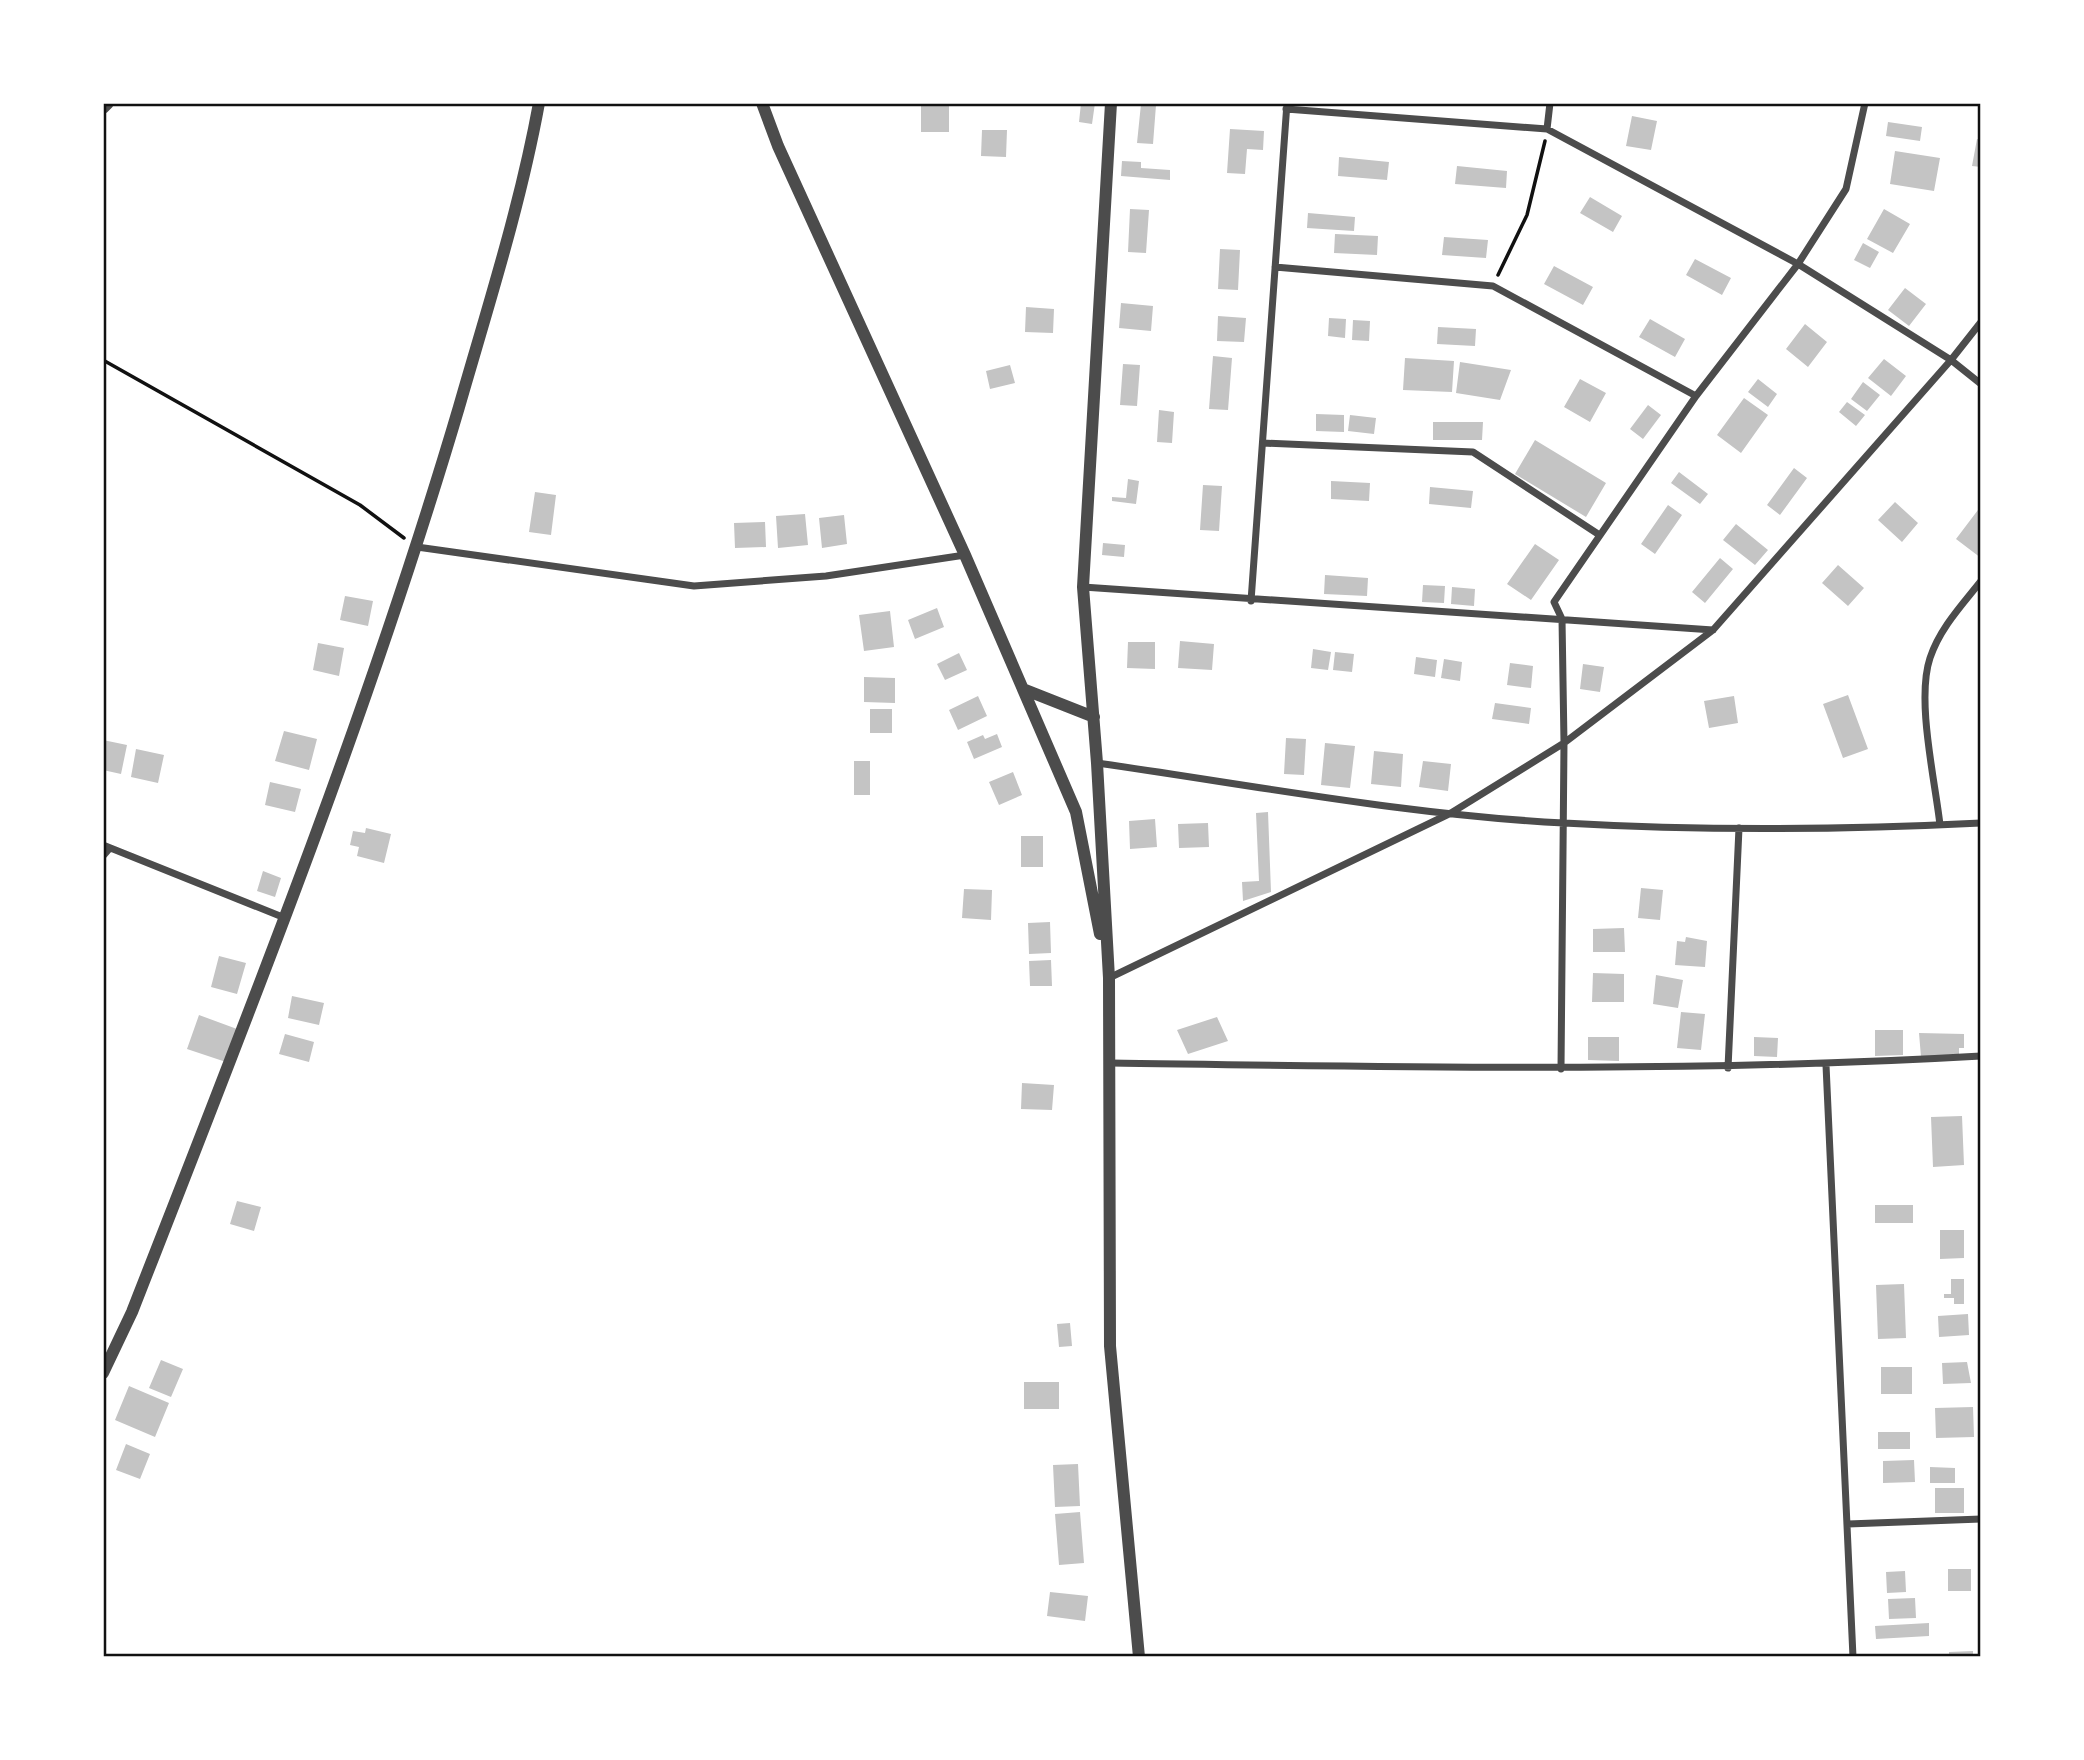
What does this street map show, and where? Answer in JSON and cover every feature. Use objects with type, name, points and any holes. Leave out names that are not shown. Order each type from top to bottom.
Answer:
[{"type":"street","points":[[103,108],[108,103]]},
{"type":"street","points":[[103,1373],[132,1312],[285,918],[417,547],[525,181],[539,103]]},
{"type":"street","points":[[762,103],[778,146],[965,555],[1076,812],[1109,978]]},
{"type":"street","points":[[1111,103],[1083,587],[1097,762],[1109,978],[1110,1346],[1139,1657]]},
{"type":"street","points":[[1547,129],[1550,103]]},
{"type":"street","points":[[1561,1069],[1564,743],[1562,619],[1554,602],[1598,534],[1696,396],[1798,264],[1846,189],[1865,103]]},
{"type":"street","points":[[1251,601],[1287,106],[1547,129],[1798,264],[1951,360],[1981,384]]},
{"type":"street","points":[[1275,267],[1493,286],[1696,396]]},
{"type":"street","points":[[1109,978],[1451,813],[1564,743],[1713,630],[1951,360],[1981,322]]},
{"type":"street","points":[[1264,443],[1473,452],[1598,534]]},
{"type":"street","points":[[417,547],[694,586],[826,576],[965,555]]},
{"type":"street","points":[[1940,825],[1925,708],[1929,659],[1945,625],[1981,581]]},
{"type":"street","points":[[1083,587],[1251,601],[1713,630]]},
{"type":"street","points":[[1023,689],[1094,717]]},
{"type":"street","points":[[1097,762],[1451,813],[1563,823],[1739,828],[1981,823]]},
{"type":"street","points":[[1728,1068],[1739,828]]},
{"type":"street","points":[[103,856],[106,847],[285,918]]},
{"type":"street","points":[[1111,1063],[1561,1069],[1728,1068],[1981,1056]]},
{"type":"street","points":[[1826,1065],[1853,1657]]},
{"type":"street","points":[[1848,1524],[1981,1519]]},
{"type":"path","points":[[1493,286],[1527,215],[1547,129]]},
{"type":"path","points":[[103,360],[360,505],[417,547]]},
{"type":"building","points":[[921,103],[949,103],[949,132],[921,132]]},
{"type":"building","points":[[1081,103],[1095,103],[1092,124],[1079,122]]},
{"type":"building","points":[[1141,104],[1156,105],[1153,144],[1137,143]]},
{"type":"building","points":[[1632,116],[1657,121],[1651,150],[1626,146]]},
{"type":"building","points":[[1888,122],[1922,127],[1920,141],[1886,136]]},
{"type":"building","points":[[1230,129],[1264,131],[1263,150],[1247,149],[1245,174],[1227,173]]},
{"type":"building","points":[[982,130],[1007,130],[1006,157],[981,156]]},
{"type":"building","points":[[1977,139],[1981,140],[1981,167],[1972,166]]},
{"type":"building","points":[[1895,151],[1940,158],[1934,191],[1890,184]]},
{"type":"building","points":[[1339,157],[1389,162],[1387,180],[1338,176]]},
{"type":"building","points":[[1122,161],[1141,162],[1141,168],[1170,170],[1170,180],[1121,176]]},
{"type":"building","points":[[1457,166],[1507,171],[1506,188],[1455,184]]},
{"type":"building","points":[[1590,197],[1622,216],[1613,232],[1580,213]]},
{"type":"building","points":[[1130,209],[1149,210],[1146,253],[1128,252]]},
{"type":"building","points":[[1884,209],[1910,224],[1893,253],[1867,239]]},
{"type":"building","points":[[1308,213],[1355,217],[1354,231],[1307,228]]},
{"type":"building","points":[[1335,234],[1378,236],[1377,255],[1334,253]]},
{"type":"building","points":[[1444,237],[1488,240],[1486,258],[1442,255]]},
{"type":"building","points":[[1863,243],[1879,252],[1870,268],[1854,260]]},
{"type":"building","points":[[1220,249],[1240,250],[1238,290],[1218,289]]},
{"type":"building","points":[[1695,259],[1731,278],[1722,295],[1686,275]]},
{"type":"building","points":[[1554,266],[1593,287],[1583,305],[1544,284]]},
{"type":"building","points":[[1905,288],[1926,304],[1909,326],[1888,310]]},
{"type":"building","points":[[1121,303],[1153,306],[1151,331],[1119,328]]},
{"type":"building","points":[[1026,307],[1054,309],[1053,333],[1025,332]]},
{"type":"building","points":[[1218,316],[1246,318],[1244,342],[1217,341]]},
{"type":"building","points":[[1329,318],[1346,319],[1345,338],[1328,336]]},
{"type":"building","points":[[1650,319],[1685,339],[1675,357],[1639,337]]},
{"type":"building","points":[[1353,320],[1370,321],[1369,341],[1352,340]]},
{"type":"building","points":[[1805,324],[1827,342],[1808,367],[1786,349]]},
{"type":"building","points":[[1438,327],[1476,329],[1475,346],[1437,344]]},
{"type":"building","points":[[1213,356],[1232,358],[1228,410],[1209,409]]},
{"type":"building","points":[[1405,358],[1454,361],[1452,392],[1403,390]]},
{"type":"building","points":[[1884,359],[1906,376],[1891,396],[1868,378]]},
{"type":"building","points":[[1460,362],[1511,370],[1500,400],[1456,393]]},
{"type":"building","points":[[1123,364],[1140,365],[1137,406],[1120,405]]},
{"type":"building","points":[[1010,365],[1015,383],[990,389],[986,371]]},
{"type":"building","points":[[1580,379],[1606,393],[1590,422],[1564,407]]},
{"type":"building","points":[[1758,379],[1777,394],[1768,407],[1748,392]]},
{"type":"building","points":[[1863,382],[1880,395],[1867,411],[1851,399]]},
{"type":"building","points":[[1744,398],[1768,415],[1741,453],[1717,435]]},
{"type":"building","points":[[1847,402],[1865,415],[1856,426],[1839,412]]},
{"type":"building","points":[[1648,405],[1661,415],[1643,439],[1630,429]]},
{"type":"building","points":[[1159,410],[1174,412],[1172,443],[1157,442]]},
{"type":"building","points":[[1316,414],[1344,415],[1344,432],[1316,431]]},
{"type":"building","points":[[1350,415],[1376,418],[1374,434],[1348,431]]},
{"type":"building","points":[[1433,422],[1483,422],[1482,440],[1433,440]]},
{"type":"building","points":[[1535,440],[1606,483],[1586,517],[1515,474]]},
{"type":"building","points":[[1794,468],[1807,478],[1780,515],[1767,505]]},
{"type":"building","points":[[1679,472],[1708,494],[1700,504],[1671,483]]},
{"type":"building","points":[[1128,479],[1139,481],[1136,504],[1112,501],[1112,497],[1126,498]]},
{"type":"building","points":[[1331,481],[1370,483],[1369,501],[1331,499]]},
{"type":"building","points":[[1203,485],[1222,486],[1219,531],[1200,530]]},
{"type":"building","points":[[1430,487],[1473,491],[1471,508],[1429,504]]},
{"type":"building","points":[[535,492],[556,495],[551,535],[529,532]]},
{"type":"building","points":[[1895,502],[1918,523],[1902,542],[1878,520]]},
{"type":"building","points":[[1668,505],[1682,515],[1655,554],[1641,544]]},
{"type":"building","points":[[1981,506],[1981,558],[1956,539]]},
{"type":"building","points":[[805,514],[808,545],[778,548],[776,516]]},
{"type":"building","points":[[844,515],[847,544],[822,548],[819,518]]},
{"type":"building","points":[[765,522],[766,547],[735,548],[734,523]]},
{"type":"building","points":[[1736,524],[1768,550],[1755,565],[1723,540]]},
{"type":"building","points":[[1103,543],[1125,545],[1124,557],[1102,555]]},
{"type":"building","points":[[1535,544],[1559,560],[1531,600],[1507,584]]},
{"type":"building","points":[[1720,558],[1733,569],[1705,603],[1692,592]]},
{"type":"building","points":[[1838,565],[1864,588],[1848,606],[1822,583]]},
{"type":"building","points":[[1325,575],[1368,578],[1367,596],[1324,594]]},
{"type":"building","points":[[1423,585],[1445,586],[1444,603],[1422,602]]},
{"type":"building","points":[[1452,587],[1475,589],[1474,606],[1451,604]]},
{"type":"building","points":[[345,596],[373,601],[368,626],[340,620]]},
{"type":"building","points":[[937,608],[944,627],[915,639],[908,620]]},
{"type":"building","points":[[890,611],[894,647],[864,651],[859,615]]},
{"type":"building","points":[[1180,641],[1214,644],[1212,670],[1178,668]]},
{"type":"building","points":[[1128,642],[1155,642],[1155,669],[1127,668]]},
{"type":"building","points":[[318,643],[344,648],[339,676],[313,670]]},
{"type":"building","points":[[1313,649],[1331,652],[1328,670],[1311,668]]},
{"type":"building","points":[[1335,652],[1354,654],[1352,672],[1333,670]]},
{"type":"building","points":[[959,653],[967,670],[945,680],[937,664]]},
{"type":"building","points":[[1416,657],[1437,660],[1435,677],[1414,674]]},
{"type":"building","points":[[1444,659],[1462,662],[1460,681],[1441,678]]},
{"type":"building","points":[[1510,663],[1533,666],[1531,688],[1507,685]]},
{"type":"building","points":[[1583,664],[1604,667],[1600,692],[1580,689]]},
{"type":"building","points":[[864,677],[895,678],[895,703],[864,702]]},
{"type":"building","points":[[1848,695],[1868,749],[1843,758],[1823,704]]},
{"type":"building","points":[[978,696],[987,716],[958,730],[949,710]]},
{"type":"building","points":[[1734,696],[1738,723],[1709,728],[1704,701]]},
{"type":"building","points":[[1495,703],[1531,708],[1529,724],[1492,719]]},
{"type":"building","points":[[870,709],[892,709],[892,733],[870,733]]},
{"type":"building","points":[[284,731],[317,739],[309,770],[275,761]]},
{"type":"building","points":[[997,734],[1002,747],[974,759],[967,742],[983,735],[985,739]]},
{"type":"building","points":[[1286,738],[1306,739],[1304,775],[1284,774]]},
{"type":"building","points":[[103,740],[127,745],[121,774],[103,770]]},
{"type":"building","points":[[1325,743],[1355,746],[1350,788],[1321,785]]},
{"type":"building","points":[[136,749],[164,755],[158,783],[131,777]]},
{"type":"building","points":[[1374,751],[1403,754],[1401,787],[1371,784]]},
{"type":"building","points":[[854,761],[870,761],[870,795],[854,795]]},
{"type":"building","points":[[1423,761],[1451,764],[1448,791],[1419,787]]},
{"type":"building","points":[[1013,772],[1022,795],[999,805],[989,782]]},
{"type":"building","points":[[270,782],[301,789],[295,812],[265,805]]},
{"type":"building","points":[[1268,812],[1271,892],[1243,901],[1242,882],[1259,881],[1256,813]]},
{"type":"building","points":[[1155,819],[1157,847],[1130,849],[1129,821]]},
{"type":"building","points":[[1208,823],[1209,847],[1179,848],[1178,824]]},
{"type":"building","points":[[366,828],[391,834],[384,863],[357,856],[359,847],[350,845],[353,831],[365,833]]},
{"type":"building","points":[[1021,836],[1043,836],[1043,867],[1021,867]]},
{"type":"building","points":[[263,871],[281,878],[275,897],[257,891]]},
{"type":"building","points":[[1641,888],[1663,890],[1660,920],[1638,918]]},
{"type":"building","points":[[964,889],[992,890],[991,920],[962,918]]},
{"type":"building","points":[[1050,922],[1051,953],[1029,954],[1028,923]]},
{"type":"building","points":[[1624,928],[1625,952],[1593,952],[1593,929]]},
{"type":"building","points":[[1686,937],[1707,941],[1705,967],[1675,965],[1677,941],[1685,942]]},
{"type":"building","points":[[219,956],[246,963],[237,994],[211,987]]},
{"type":"building","points":[[1051,960],[1052,986],[1030,986],[1029,961]]},
{"type":"building","points":[[1593,973],[1624,974],[1624,1002],[1592,1002]]},
{"type":"building","points":[[1656,975],[1683,980],[1678,1008],[1653,1004]]},
{"type":"building","points":[[292,996],[324,1003],[319,1025],[288,1018]]},
{"type":"building","points":[[1681,1012],[1705,1014],[1701,1050],[1677,1048]]},
{"type":"building","points":[[199,1015],[237,1029],[226,1062],[187,1049]]},
{"type":"building","points":[[1217,1017],[1228,1041],[1188,1054],[1177,1030]]},
{"type":"building","points":[[1875,1030],[1903,1030],[1903,1055],[1875,1056]]},
{"type":"building","points":[[1919,1033],[1964,1034],[1964,1048],[1959,1048],[1959,1057],[1921,1057]]},
{"type":"building","points":[[285,1034],[314,1042],[309,1062],[279,1054]]},
{"type":"building","points":[[1588,1037],[1619,1037],[1619,1061],[1588,1060]]},
{"type":"building","points":[[1754,1037],[1778,1038],[1777,1057],[1754,1056]]},
{"type":"building","points":[[1022,1083],[1054,1085],[1052,1110],[1021,1109]]},
{"type":"building","points":[[1962,1116],[1964,1165],[1933,1167],[1931,1117]]},
{"type":"building","points":[[237,1201],[261,1207],[254,1231],[230,1224]]},
{"type":"building","points":[[1875,1205],[1913,1205],[1913,1223],[1875,1223]]},
{"type":"building","points":[[1940,1230],[1964,1230],[1964,1258],[1940,1259]]},
{"type":"building","points":[[1951,1279],[1964,1279],[1964,1304],[1954,1304],[1954,1298],[1944,1298],[1944,1294],[1951,1294]]},
{"type":"building","points":[[1904,1284],[1906,1338],[1878,1339],[1876,1285]]},
{"type":"building","points":[[1968,1314],[1969,1335],[1939,1337],[1938,1316]]},
{"type":"building","points":[[1070,1323],[1072,1346],[1059,1347],[1057,1324]]},
{"type":"building","points":[[161,1360],[183,1369],[171,1397],[149,1388]]},
{"type":"building","points":[[1967,1362],[1971,1383],[1943,1384],[1942,1363]]},
{"type":"building","points":[[1881,1367],[1912,1367],[1912,1394],[1881,1394]]},
{"type":"building","points":[[1024,1382],[1059,1382],[1059,1409],[1024,1409]]},
{"type":"building","points":[[129,1386],[169,1403],[155,1437],[115,1420]]},
{"type":"building","points":[[1973,1407],[1974,1437],[1936,1438],[1935,1408]]},
{"type":"building","points":[[1878,1432],[1910,1432],[1910,1449],[1878,1449]]},
{"type":"building","points":[[126,1444],[150,1454],[140,1479],[116,1470]]},
{"type":"building","points":[[1914,1460],[1915,1482],[1883,1483],[1883,1461]]},
{"type":"building","points":[[1078,1464],[1080,1506],[1055,1507],[1053,1465]]},
{"type":"building","points":[[1930,1467],[1955,1468],[1955,1483],[1930,1483]]},
{"type":"building","points":[[1935,1488],[1964,1488],[1964,1513],[1935,1513]]},
{"type":"building","points":[[1080,1512],[1084,1563],[1059,1565],[1055,1514]]},
{"type":"building","points":[[1948,1569],[1971,1569],[1971,1591],[1948,1591]]},
{"type":"building","points":[[1905,1571],[1906,1592],[1887,1593],[1886,1572]]},
{"type":"building","points":[[1050,1592],[1088,1596],[1085,1621],[1047,1616]]},
{"type":"building","points":[[1915,1598],[1916,1618],[1889,1619],[1888,1599]]},
{"type":"building","points":[[1929,1623],[1929,1636],[1876,1639],[1875,1626]]},
{"type":"building","points":[[1973,1651],[1973,1657],[1949,1657],[1949,1652]]}]
